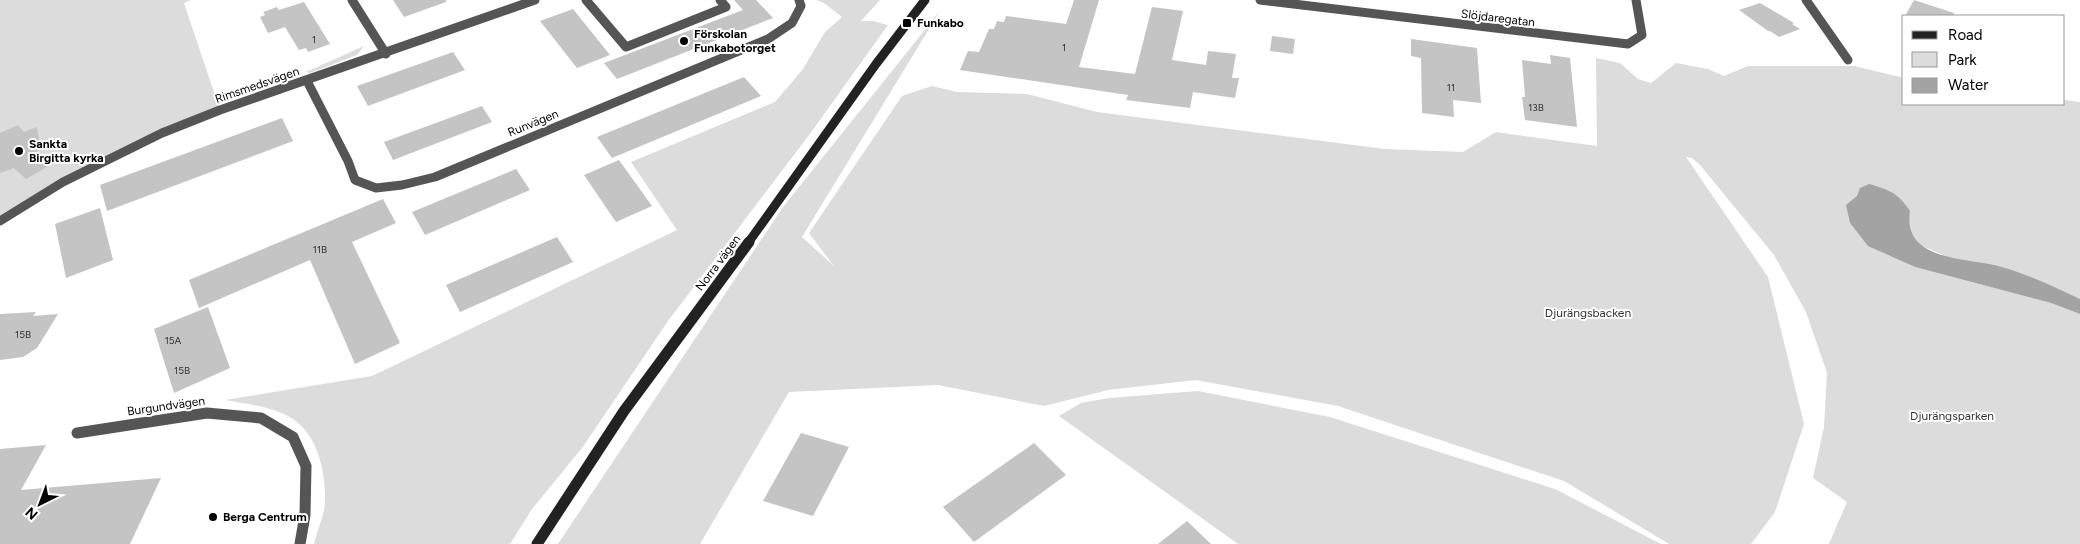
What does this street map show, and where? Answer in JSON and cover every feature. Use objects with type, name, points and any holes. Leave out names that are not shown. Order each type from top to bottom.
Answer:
[{"type":"main road","name":"Norra vägen","points":[[536,544],[624,411],[782,197],[876,64],[925,0]]},
{"type":"street","points":[[352,0],[386,54]]},
{"type":"street","name":"Rimsmedsvägen","points":[[0,221],[64,182],[162,133],[220,110],[386,54],[535,0]]},
{"type":"street","points":[[586,0],[626,47],[726,7],[720,0]]},
{"type":"street","name":"Runvägen","points":[[307,81],[348,161],[355,180],[376,188],[402,185],[435,177],[768,39],[792,23],[801,6],[799,0]]},
{"type":"street","name":"Slöjdaregatan","points":[[1260,0],[1628,44],[1642,35],[1636,0]]},
{"type":"street","points":[[1806,0],[1848,60]]},
{"type":"street","name":"Burgundvägen","points":[[77,433],[207,413],[261,418],[293,437],[306,466],[305,514],[300,544]]},
{"type":"green space","points":[[0,0],[191,0],[184,3],[220,110],[162,133],[0,221]]},
{"type":"green space","points":[[816,0],[880,0],[861,21],[873,21],[888,25],[812,131],[668,321],[582,448],[532,509],[510,544],[314,544],[322,518],[325,491],[322,466],[307,432],[298,423],[281,413],[250,404],[225,400],[372,376],[677,230],[631,162],[775,102],[803,69],[825,32],[842,17],[824,3]]},
{"type":"green space","points":[[940,11],[802,237],[834,266],[809,233],[902,96],[932,86],[957,92],[1027,94],[1097,112],[1385,149],[1463,152],[1496,132],[1597,146],[1596,58],[1620,63],[1638,79],[1651,83],[1676,63],[1708,69],[1724,76],[1748,66],[1854,66],[1902,78],[1902,105],[2065,105],[2065,100],[2080,102],[2080,299],[2001,267],[1948,257],[1920,245],[1912,234],[1909,222],[1850,223],[1869,246],[1915,267],[2051,303],[2080,314],[2080,544],[1829,544],[1847,502],[1813,478],[1824,427],[1827,373],[1806,312],[1774,255],[1700,165],[1692,158],[1686,157],[1768,277],[1804,424],[1775,512],[1751,544],[1669,544],[1564,481],[1338,406],[1196,380],[1108,390],[1044,406],[938,385],[789,392],[700,544],[558,544],[783,207]]},
{"type":"green space","points":[[364,46],[357,55],[310,73],[306,72]]},
{"type":"green space","points":[[1198,391],[1330,417],[1555,489],[1661,544],[1238,544],[1059,416],[1081,403],[1109,398]]},
{"type":"water","points":[[1869,184],[1888,190],[1901,200],[1910,211],[1910,228],[1916,240],[1927,249],[1957,259],[2002,267],[2042,282],[2080,299],[2080,314],[2051,303],[1915,267],[1868,246],[1850,223],[1846,205],[1857,196],[1860,188]]},
{"type":"building","points":[[393,0],[446,0],[446,2],[404,17]]},
{"type":"building","points":[[734,0],[756,0],[773,18],[617,79],[604,63],[743,10]]},
{"type":"building","points":[[1074,0],[1099,0],[1079,67],[1135,74],[1152,7],[1183,11],[1172,60],[1206,65],[1208,51],[1236,54],[1232,78],[1239,78],[1235,98],[1193,92],[1190,108],[1126,100],[1128,95],[960,70],[968,51],[979,52],[989,29],[994,29],[997,21],[1004,22],[1006,16],[1066,24]]},
{"type":"building","points":[[1914,0],[1954,13],[1954,15],[1906,15]]},
{"type":"building","points":[[304,2],[330,44],[308,52],[306,48],[299,50],[285,27],[268,33],[260,17],[265,15],[263,12],[277,7],[279,10]]},
{"type":"building","points":[[1760,3],[1794,23],[1792,24],[1800,29],[1779,37],[1739,10]]},
{"type":"building","points":[[573,9],[610,55],[577,68],[540,21]]},
{"type":"building","points":[[1272,36],[1295,39],[1293,54],[1270,51]]},
{"type":"building","points":[[1411,39],[1477,48],[1481,103],[1453,100],[1454,117],[1422,113],[1421,58],[1411,56]]},
{"type":"building","points":[[453,52],[465,70],[368,106],[357,86]]},
{"type":"building","points":[[1550,55],[1570,58],[1577,127],[1525,120],[1522,97],[1525,97],[1522,60],[1551,64]]},
{"type":"building","points":[[744,77],[761,96],[612,158],[597,137]]},
{"type":"building","points":[[482,106],[492,122],[393,160],[384,142]]},
{"type":"building","points":[[282,118],[293,141],[107,211],[100,185]]},
{"type":"building","name":"Sankta Birgitta kyrka","points":[[18,125],[24,132],[37,127],[40,145],[35,156],[47,167],[26,179],[14,168],[0,173],[0,133]]},
{"type":"building","points":[[619,160],[652,206],[616,222],[584,175]]},
{"type":"building","points":[[516,169],[530,190],[425,235],[412,212]]},
{"type":"building","points":[[383,199],[396,223],[352,242],[400,343],[355,364],[310,260],[199,308],[189,280]]},
{"type":"building","points":[[100,208],[113,260],[66,278],[55,224]]},
{"type":"building","points":[[557,237],[573,262],[460,312],[446,285]]},
{"type":"building","points":[[208,307],[230,368],[174,393],[154,329]]},
{"type":"building","points":[[36,312],[33,316],[58,314],[37,348],[23,357],[0,360],[0,314]]},
{"type":"building","points":[[801,433],[849,447],[813,516],[763,501]]},
{"type":"building","points":[[1034,443],[1066,475],[974,542],[943,507]]},
{"type":"building","points":[[46,445],[21,490],[161,478],[130,544],[0,544],[0,449]]},
{"type":"building","points":[[1187,521],[1211,544],[1158,544]]},
{"type":"place","name":"Funkabo","points":[[907,23]]},
{"type":"place","name":"Förskolan Funkabotorget","points":[[684,41]]},
{"type":"place","name":"Sankta Birgitta kyrka","points":[[19,151]]},
{"type":"place","name":"Berga Centrum","points":[[213,517]]},
{"type":"park label","name":"Djurängsbacken","points":[[1588,313]]},
{"type":"park label","name":"Djurängsparken","points":[[1952,416]]}]
